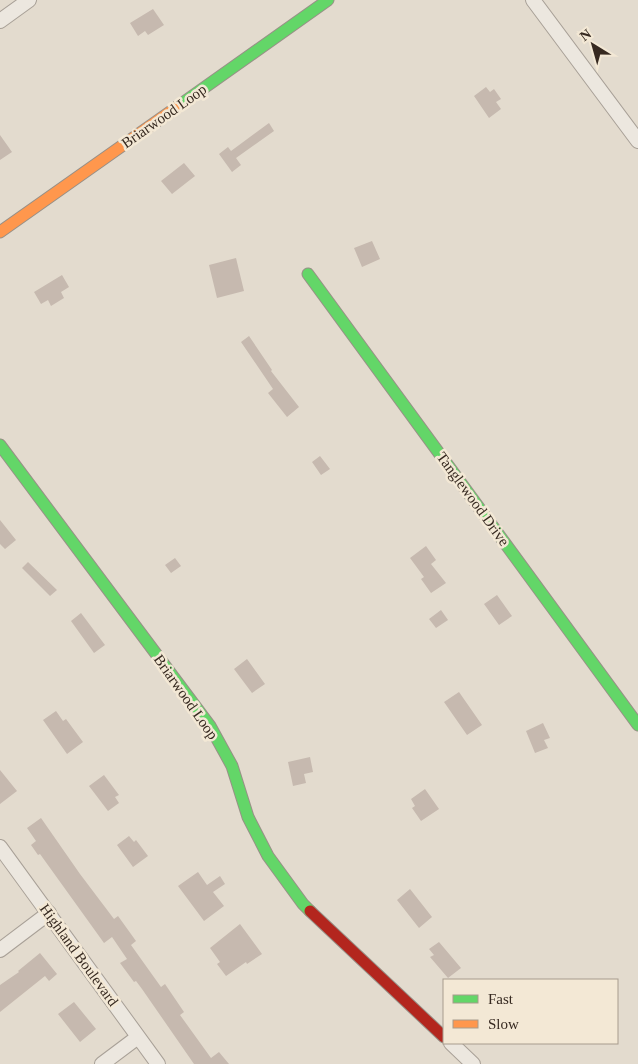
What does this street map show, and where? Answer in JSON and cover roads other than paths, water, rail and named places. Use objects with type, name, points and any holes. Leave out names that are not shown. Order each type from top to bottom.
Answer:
[{"type":"street","points":[[0,21],[29,0]]},
{"type":"street","name":"Briarwood Loop","points":[[0,232],[328,0]]},
{"type":"street","points":[[533,0],[638,141]]},
{"type":"street","name":"Tanglewood Drive","points":[[308,274],[638,725]]},
{"type":"street","name":"Briarwood Loop","points":[[0,445],[210,726],[232,766],[248,817],[268,856],[303,904],[443,1035]]},
{"type":"street","name":"Highland Boulevard","points":[[0,847],[158,1064]]},
{"type":"street","points":[[0,950],[49,913]]},
{"type":"street","points":[[102,1064],[138,1037]]},
{"type":"street","points":[[452,1044],[474,1064]]}]
